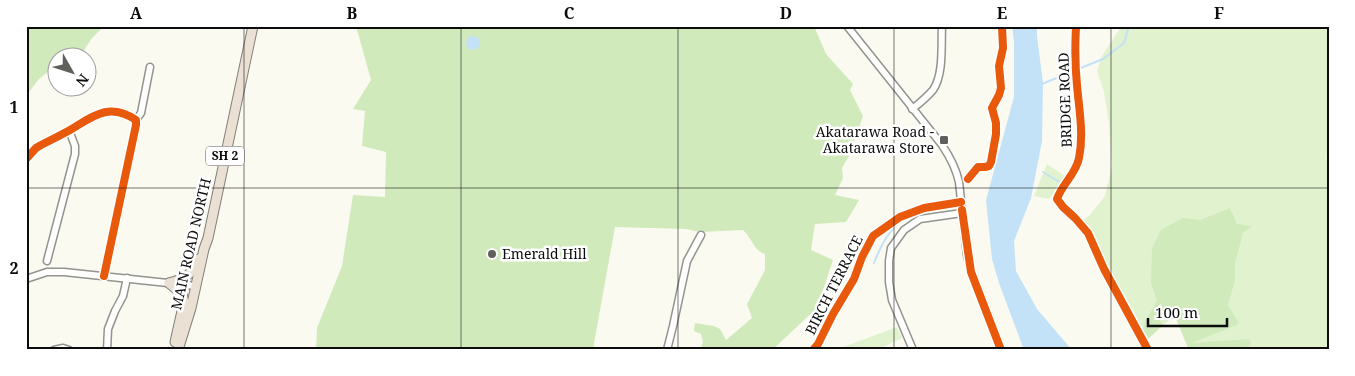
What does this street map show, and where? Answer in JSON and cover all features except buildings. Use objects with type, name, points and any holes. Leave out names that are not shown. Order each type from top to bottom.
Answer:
[{"type":"highway","name":"MAIN ROAD NORTH","points":[[178,350],[191,308],[208,238],[253,26]]},
{"type":"highway","points":[[173,350],[184,302],[182,294],[170,283],[189,275],[196,266],[204,249]]},
{"type":"street","points":[[847,26],[942,145],[957,171],[971,272],[1000,350]]},
{"type":"street","points":[[912,109],[933,90],[938,79],[942,26]]},
{"type":"street","name":"BRIDGE ROAD","points":[[1076,26],[1076,67],[1081,144],[1076,169],[1058,199],[1063,207],[1088,233],[1104,269],[1148,350]]},
{"type":"street","points":[[104,276],[136,120],[141,113],[150,68]]},
{"type":"street","points":[[26,159],[36,148],[102,112],[112,111],[125,114],[136,120]]},
{"type":"street","points":[[47,261],[74,160],[75,146],[69,130]]},
{"type":"street","name":"BIRCH TERRACE","points":[[814,350],[854,279],[862,257],[874,236],[900,217],[924,208],[961,202]]},
{"type":"street","points":[[913,350],[892,300],[889,282],[891,248],[904,230],[920,219],[962,213]]},
{"type":"street","points":[[667,350],[687,261],[701,234]]},
{"type":"street","points":[[26,279],[47,272],[64,272],[196,286]]},
{"type":"street","points":[[108,350],[108,329],[123,296],[127,278]]},
{"type":"street","points":[[54,350],[63,348],[69,350]]},
{"type":"green space","points":[[26,26],[104,26],[85,48],[48,48],[48,72],[38,80],[26,96]]},
{"type":"green space","points":[[356,26],[814,26],[826,54],[853,84],[850,90],[863,116],[849,156],[842,168],[843,178],[835,195],[859,200],[846,222],[815,224],[811,250],[833,260],[817,308],[772,350],[700,350],[703,342],[701,334],[694,331],[695,323],[714,326],[720,329],[726,340],[752,318],[747,304],[765,270],[765,254],[755,247],[743,230],[700,232],[686,229],[615,227],[593,349],[316,350],[317,328],[342,266],[353,195],[385,197],[386,152],[362,146],[365,111],[353,109],[371,80]]},
{"type":"green space","points":[[1119,26],[1329,26],[1329,156],[1326,159],[1329,164],[1329,350],[1189,350],[1175,316],[1152,333],[1145,322],[1143,329],[1083,220],[1090,215],[1105,196],[1112,166],[1109,123],[1104,92],[1097,71],[1102,56],[1119,30]]},
{"type":"green space","points":[[1047,164],[1066,177],[1049,199],[1034,196]]},
{"type":"green space","points":[[1230,208],[1237,224],[1252,226],[1243,233],[1235,263],[1235,280],[1228,305],[1239,324],[1192,343],[1249,339],[1251,343],[1248,350],[1189,350],[1175,316],[1169,319],[1168,311],[1164,315],[1159,315],[1161,327],[1148,339],[1143,329],[1157,301],[1151,283],[1152,248],[1161,230],[1183,218],[1200,220]]},
{"type":"green space","points":[[897,327],[902,338],[877,350],[835,350]]},
{"type":"water","points":[[1012,26],[1037,26],[1043,83],[1042,141],[1031,198],[1014,241],[1016,271],[1037,309],[1072,350],[1024,350],[992,259],[986,200],[1014,97],[1014,41]]},
{"type":"water","points":[[470,36],[476,36],[480,43],[476,50],[470,50],[466,46],[466,40]]},
{"type":"waterway","points":[[1078,69],[1103,59],[1124,43],[1129,26]]},
{"type":"waterway","points":[[1037,86],[1074,71]]},
{"type":"waterway","points":[[1043,172],[1061,183]]},
{"type":"waterway","points":[[930,210],[951,208]]},
{"type":"waterway","points":[[874,263],[887,237],[895,226],[907,217]]},
{"type":"cycle path","points":[[968,179],[978,167],[989,166],[991,162],[996,134],[996,123],[992,108],[1001,88],[999,66],[1003,48],[1002,26]]},
{"type":"cycle path","points":[[1076,26],[1076,78],[1081,140],[1079,158],[1075,169],[1057,199],[1088,233],[1104,269],[1148,350]]},
{"type":"cycle path","points":[[26,159],[36,148],[102,113],[118,112],[136,120],[104,276]]},
{"type":"cycle path","points":[[813,350],[854,279],[862,257],[873,236],[900,217],[924,208],[961,202]]},
{"type":"cycle path","points":[[962,210],[971,272],[1001,350]]},
{"type":"place","name":"Akatarawa Road - Akatarawa Store","points":[[944,140]]},
{"type":"place","name":"Emerald Hill","points":[[492,254]]}]
